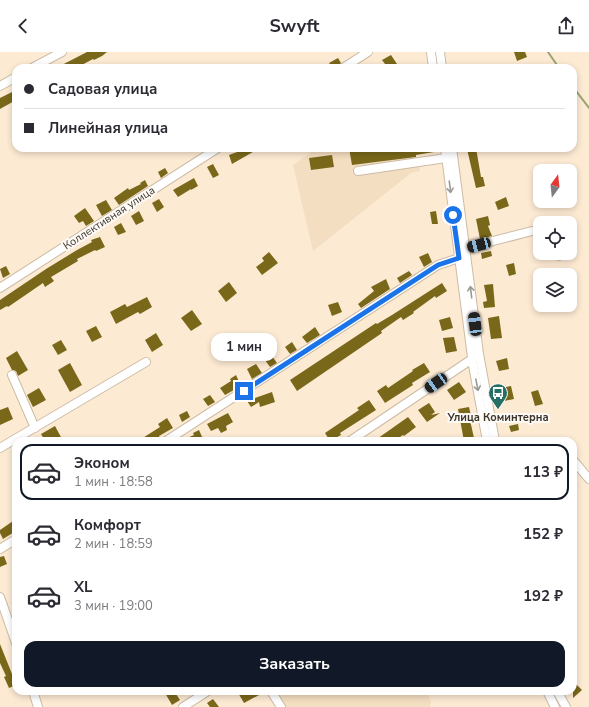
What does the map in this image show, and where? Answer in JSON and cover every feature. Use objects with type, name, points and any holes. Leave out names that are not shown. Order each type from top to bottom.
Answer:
[{"type":"street","points":[[40,64],[62,52]]},
{"type":"street","points":[[349,64],[368,52]]},
{"type":"street","points":[[431,52],[432,64]]},
{"type":"street","points":[[440,52],[442,64]]},
{"type":"street","points":[[0,86],[12,79]]},
{"type":"street","name":"Коллективная улица","points":[[0,288],[212,152]]},
{"type":"street","points":[[445,152],[459,258],[476,356],[494,437]]},
{"type":"street","points":[[453,152],[466,248],[476,356],[486,437]]},
{"type":"street","points":[[358,170],[446,158]]},
{"type":"street","points":[[172,437],[438,265],[459,258],[466,248],[533,231]]},
{"type":"street","points":[[356,437],[476,356]]},
{"type":"street","points":[[19,437],[146,362]]},
{"type":"street","points":[[12,375],[35,428]]},
{"type":"street","points":[[0,448],[12,441]]},
{"type":"street","points":[[577,465],[589,479]]},
{"type":"street","points":[[0,549],[12,542]]},
{"type":"street","points":[[0,597],[12,632]]},
{"type":"street","points":[[34,695],[38,707]]},
{"type":"street","points":[[183,707],[202,695]]},
{"type":"street","points":[[274,695],[281,707]]},
{"type":"street","points":[[549,695],[555,707]]},
{"type":"street","points":[[559,695],[566,707]]},
{"type":"shaded area","points":[[311,152],[415,152],[417,165],[419,166],[420,171],[411,173],[313,251],[293,165]]},
{"type":"shaded area","points":[[274,695],[428,695],[431,702],[430,707],[281,707]]},
{"type":"building","points":[[87,52],[107,52],[102,56],[84,64],[64,64]]},
{"type":"building","points":[[514,52],[525,52],[527,57],[517,61]]},
{"type":"building","points":[[391,55],[397,64],[385,64],[382,60]]},
{"type":"building","points":[[338,58],[341,63],[330,64],[329,63]]},
{"type":"building","points":[[12,92],[12,102],[0,109],[0,98]]},
{"type":"building","points":[[237,152],[253,152],[232,164],[229,155]]},
{"type":"building","points":[[350,152],[434,152],[416,155],[416,157],[352,165]]},
{"type":"building","points":[[468,152],[477,152],[481,177],[483,177],[485,186],[476,188]]},
{"type":"building","points":[[332,155],[334,167],[311,170],[309,158]]},
{"type":"building","points":[[213,164],[219,175],[213,178],[207,167]]},
{"type":"building","points":[[165,168],[168,173],[161,178],[158,172]]},
{"type":"building","points":[[194,178],[198,186],[178,197],[173,190]]},
{"type":"building","points":[[145,180],[148,186],[119,205],[114,198],[128,188],[129,190],[141,184],[140,183]]},
{"type":"building","points":[[506,197],[509,206],[498,210],[495,202]]},
{"type":"building","points":[[159,199],[164,207],[157,212],[152,203]]},
{"type":"building","points":[[106,200],[112,210],[102,216],[96,205]]},
{"type":"building","points":[[85,208],[94,221],[86,226],[83,221],[79,223],[74,216]]},
{"type":"building","points":[[139,211],[144,221],[136,225],[131,216]]},
{"type":"building","points":[[436,211],[438,224],[432,224],[430,212]]},
{"type":"building","points":[[488,216],[490,225],[488,226],[492,236],[480,239],[476,219]]},
{"type":"building","points":[[121,223],[126,232],[118,235],[114,227]]},
{"type":"building","points":[[100,237],[105,247],[77,259],[78,261],[51,277],[54,281],[45,287],[43,283],[8,307],[7,306],[0,310],[0,300],[46,269],[92,242],[91,240]]},
{"type":"building","points":[[491,251],[492,256],[482,259],[481,253]]},
{"type":"building","points":[[269,252],[278,263],[262,275],[256,267],[264,261],[262,258]]},
{"type":"building","points":[[428,253],[432,262],[424,267],[419,257]]},
{"type":"building","points":[[514,263],[516,274],[509,276],[506,265]]},
{"type":"building","points":[[6,266],[10,274],[3,278],[0,269]]},
{"type":"building","points":[[409,271],[412,275],[400,283],[397,278]]},
{"type":"building","points":[[386,279],[390,289],[361,308],[358,304],[374,291],[371,287]]},
{"type":"building","points":[[229,282],[237,293],[226,302],[218,291]]},
{"type":"building","points":[[442,283],[447,291],[436,298],[435,296],[403,320],[401,317],[381,331],[382,333],[297,391],[290,380],[376,323],[377,324],[392,315]]},
{"type":"building","points":[[493,284],[495,307],[484,308],[483,302],[487,301],[484,285]]},
{"type":"building","points":[[147,297],[152,307],[140,314],[138,312],[116,324],[110,312],[125,304],[127,307]]},
{"type":"building","points":[[338,302],[342,312],[332,316],[328,305]]},
{"type":"building","points":[[192,310],[202,324],[191,331],[181,318]]},
{"type":"building","points":[[499,316],[502,338],[491,339],[488,318]]},
{"type":"building","points":[[450,317],[453,328],[442,331],[439,320]]},
{"type":"building","points":[[96,326],[102,337],[92,342],[86,331]]},
{"type":"building","points":[[315,327],[320,335],[307,343],[302,337]]},
{"type":"building","points":[[156,333],[163,345],[152,352],[145,340]]},
{"type":"building","points":[[454,337],[457,351],[446,353],[443,338]]},
{"type":"building","points":[[61,340],[67,350],[58,355],[52,345]]},
{"type":"building","points":[[292,342],[297,350],[290,354],[285,347]]},
{"type":"building","points":[[17,351],[28,370],[18,376],[16,371],[12,370],[6,358]]},
{"type":"building","points":[[272,356],[277,363],[270,367],[265,360]]},
{"type":"building","points":[[507,358],[509,369],[499,371],[496,361]]},
{"type":"building","points":[[70,363],[82,385],[70,392],[58,370]]},
{"type":"building","points":[[424,363],[430,372],[385,403],[377,391],[386,385],[388,388]]},
{"type":"building","points":[[256,364],[262,373],[252,379],[247,369]]},
{"type":"building","points":[[236,375],[241,386],[225,395],[220,388],[231,381],[230,379]]},
{"type":"building","points":[[459,382],[466,392],[454,400],[447,390]]},
{"type":"building","points":[[511,386],[514,399],[504,401],[501,388]]},
{"type":"building","points":[[39,388],[46,400],[33,407],[27,395]]},
{"type":"building","points":[[538,390],[543,404],[535,406],[531,392]]},
{"type":"building","points":[[272,392],[275,402],[260,407],[259,402],[251,407],[247,401],[254,396],[255,398]]},
{"type":"building","points":[[210,395],[215,402],[208,406],[203,399]]},
{"type":"building","points":[[369,400],[376,410],[340,433],[341,435],[337,437],[328,437],[325,433],[359,410],[357,408]]},
{"type":"building","points":[[429,403],[435,412],[431,415],[440,413],[427,422],[418,410]]},
{"type":"building","points":[[8,407],[13,419],[0,425],[0,410]]},
{"type":"building","points":[[469,407],[474,437],[463,437],[458,409]]},
{"type":"building","points":[[187,411],[190,417],[182,422],[179,415]]},
{"type":"building","points":[[228,413],[233,422],[226,426],[227,430],[221,433],[218,428],[211,431],[207,424]]},
{"type":"building","points":[[408,417],[416,427],[404,436],[380,437]]},
{"type":"building","points":[[167,418],[173,428],[159,437],[144,437],[160,427],[158,424]]},
{"type":"building","points":[[518,424],[519,430],[511,432],[509,426]]},
{"type":"building","points":[[55,426],[61,437],[43,437],[41,434]]},
{"type":"building","points":[[199,430],[202,437],[189,437],[194,435],[193,433]]},
{"type":"building","points":[[12,522],[12,533],[3,539],[0,530]]},
{"type":"building","points":[[4,556],[7,564],[0,567],[0,557]]},
{"type":"building","points":[[0,644],[12,674],[12,687],[9,688],[4,677],[6,676],[0,663]]},
{"type":"building","points":[[577,685],[582,690],[577,694]]},
{"type":"building","points":[[166,695],[177,695],[180,700],[172,705]]},
{"type":"building","points":[[239,695],[259,695],[244,703]]},
{"type":"building","points":[[213,699],[219,707],[210,707],[207,703]]},
{"type":"waterway","points":[[548,52],[556,64]]},
{"type":"waterway","points":[[577,92],[589,108]]},
{"type":"place","name":"Улица Коминтерна","points":[[498,410]]},
{"type":"route","points":[[244,391],[438,265],[459,258],[453,215]]}]
